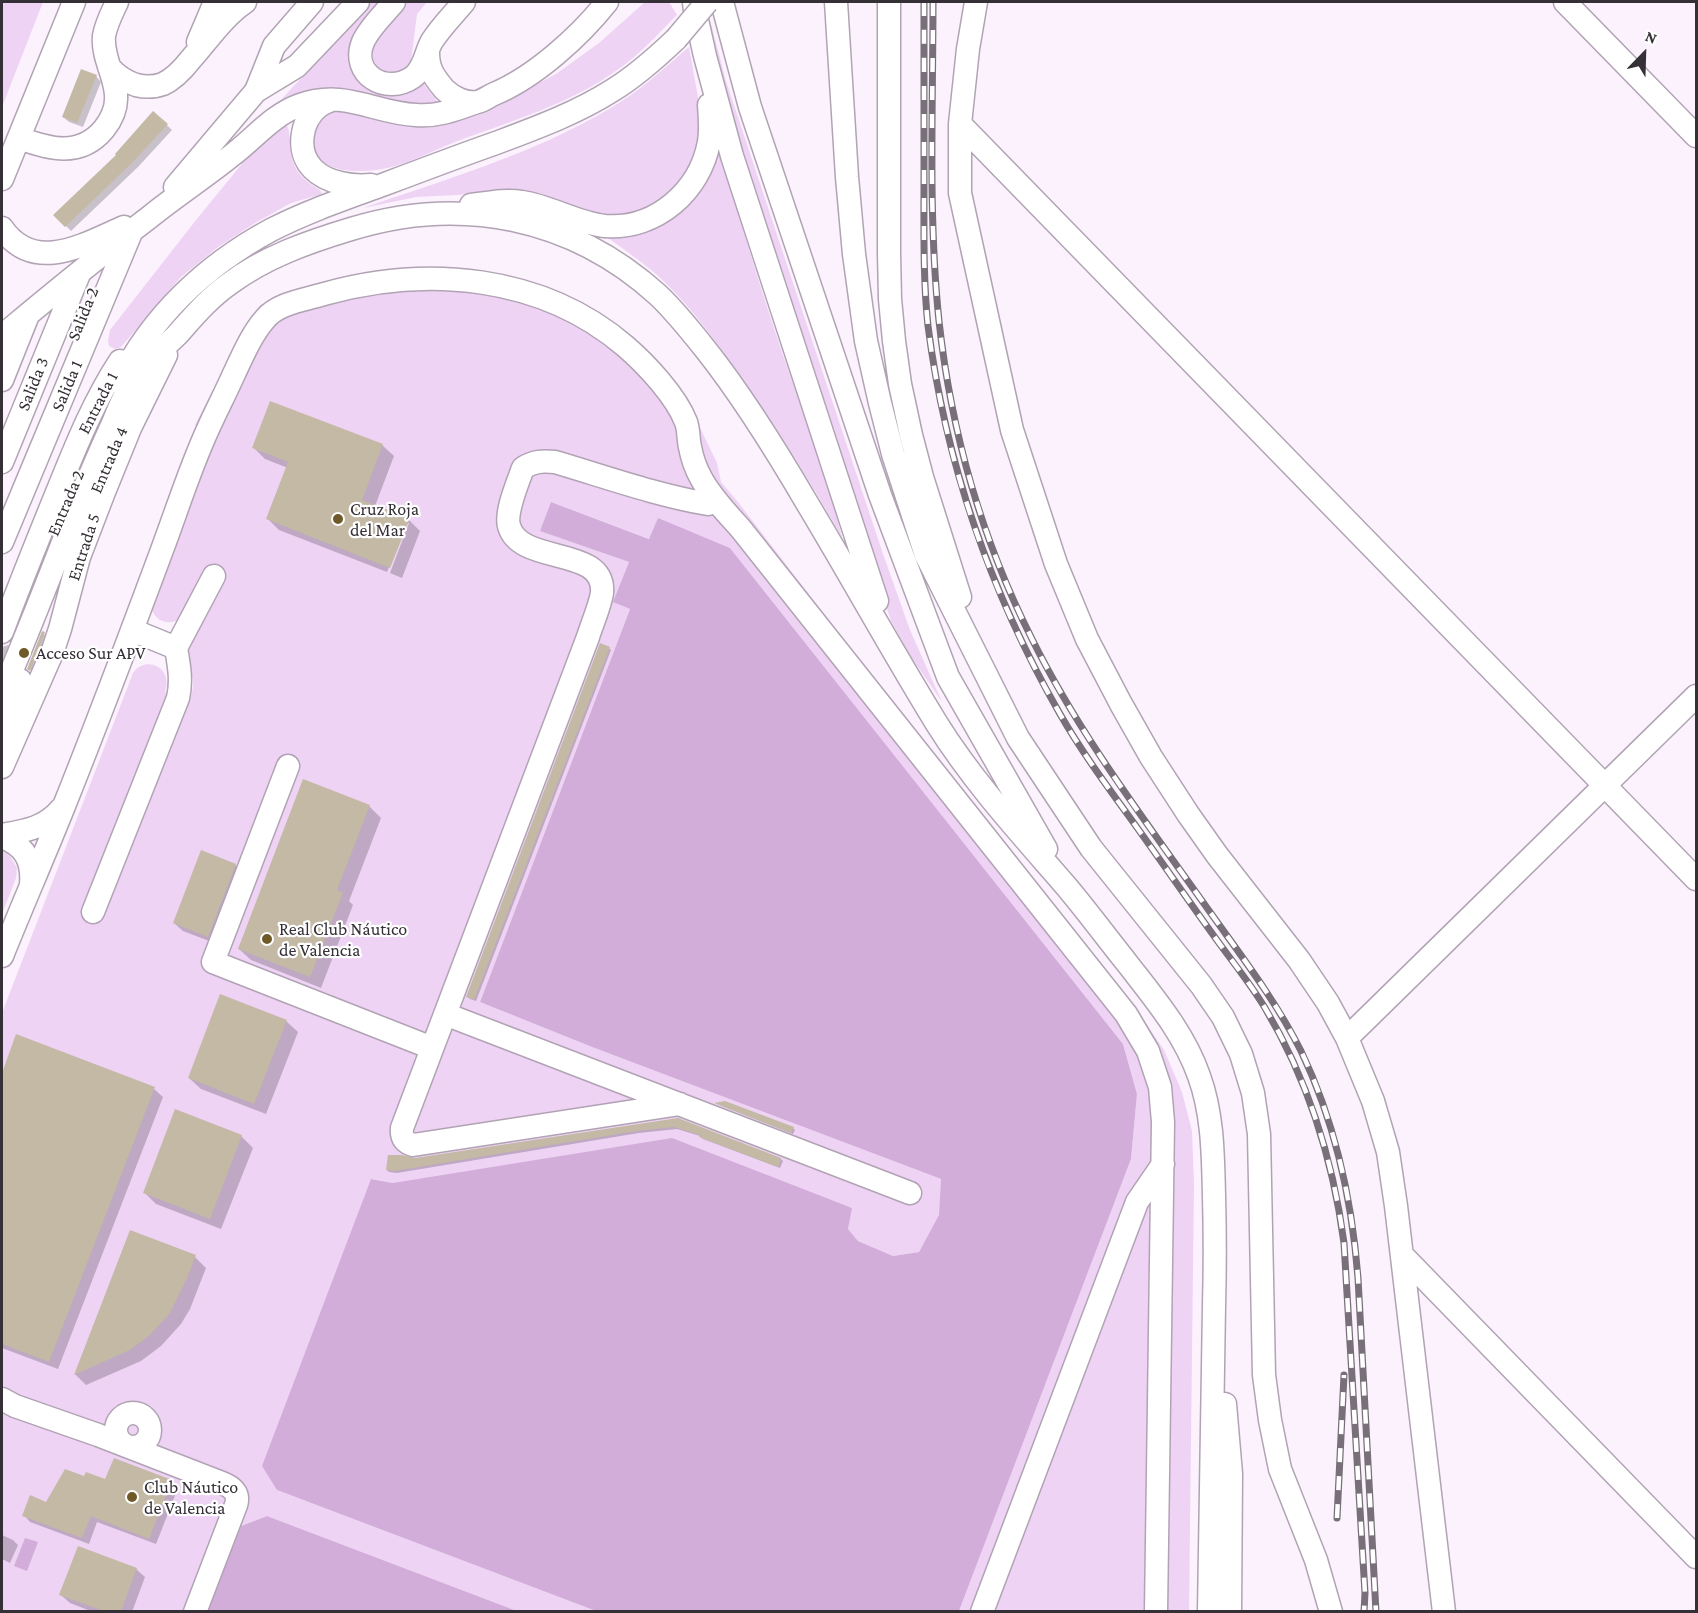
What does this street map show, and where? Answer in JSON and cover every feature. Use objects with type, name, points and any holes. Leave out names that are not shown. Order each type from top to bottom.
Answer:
[{"type":"street","points":[[2,180],[74,2]]},
{"type":"street","points":[[19,138],[43,147],[80,147],[101,133],[109,123],[116,106],[115,87],[106,57],[104,36],[117,2]]},
{"type":"street","points":[[184,68],[194,52],[215,2]]},
{"type":"street","points":[[109,67],[117,76],[138,86],[151,87],[163,84],[184,68],[231,13],[245,2]]},
{"type":"street","points":[[256,91],[274,46],[312,2]]},
{"type":"street","points":[[2,228],[12,240],[24,248],[54,253],[71,250],[151,215],[256,91],[297,66],[358,2]]},
{"type":"street","points":[[394,2],[367,36],[362,44],[361,53],[365,70],[370,77],[390,86],[400,84],[420,71],[437,34],[464,2]]},
{"type":"street","points":[[2,336],[151,215],[233,155],[277,116],[301,105],[333,100],[346,100],[417,116],[451,112],[510,87],[532,74],[583,30],[607,2]]},
{"type":"street","points":[[722,2],[750,107],[805,272],[880,495],[948,677],[1071,891]]},
{"type":"street","points":[[836,2],[854,254],[866,341],[893,454],[926,555],[1018,738],[1092,848],[1201,985],[1223,1017],[1241,1054],[1253,1093],[1259,1134],[1264,1375],[1270,1420],[1280,1469],[1316,1560],[1331,1611]]},
{"type":"street","points":[[889,2],[890,299],[900,384],[922,477],[984,669]]},
{"type":"street","points":[[976,2],[966,60],[960,124],[960,193],[1012,430],[1056,564],[1087,639],[1121,704],[1169,786],[1217,855],[1299,960],[1328,1003],[1347,1038],[1373,1101],[1388,1152],[1444,1611]]},
{"type":"street","points":[[1565,2],[1696,136]]},
{"type":"street","points":[[696,4],[705,56],[732,156],[891,646]]},
{"type":"street","points":[[159,320],[190,287],[231,255],[271,230],[319,208],[529,131],[611,92],[635,76],[676,39],[696,4]]},
{"type":"street","points":[[428,53],[433,77],[447,92],[456,98],[477,102]]},
{"type":"street","points":[[2,694],[91,471],[135,378],[194,315],[225,286],[251,268],[310,242],[372,222],[473,205],[508,201],[522,202],[603,226],[634,223],[660,213],[683,196],[700,171],[705,157],[710,129],[705,56]]},
{"type":"street","points":[[333,100],[320,105],[306,122],[302,133],[302,143],[303,153],[308,163],[315,171],[334,181],[350,185],[385,184]]},
{"type":"street","points":[[960,124],[1696,879]]},
{"type":"street","points":[[403,217],[454,212],[488,215],[540,227],[590,247],[617,263],[661,298],[686,324],[715,361],[777,452],[940,728],[972,774],[1006,818],[1071,891],[1174,1025],[1199,1075],[1207,1105],[1214,1163],[1215,1280],[1209,1611]]},
{"type":"street","name":"Salida 1","points":[[3,540],[132,231]]},
{"type":"street","name":"Salida 2","points":[[2,512],[110,248]]},
{"type":"street","name":"Salida 3","points":[[2,462],[79,273]]},
{"type":"street","points":[[2,956],[65,805],[207,430],[257,330],[267,316],[280,308],[347,288],[422,278],[481,281],[508,287],[568,309],[597,325],[624,345],[653,373],[686,422],[690,450],[700,477],[715,500],[741,529],[1126,1014],[1148,1051],[1160,1087],[1163,1122],[1156,1611]]},
{"type":"street","points":[[2,421],[54,293]]},
{"type":"street","points":[[2,380],[29,313]]},
{"type":"street","name":"Entrada 1","points":[[2,632],[84,428],[109,378],[125,353],[159,320]]},
{"type":"street","name":"Entrada 2","points":[[2,660],[110,401],[135,353],[159,320]]},
{"type":"street","name":"Entrada 4","points":[[2,728],[116,440],[145,381],[179,333]]},
{"type":"street","name":"Entrada 5","points":[[2,767],[52,653],[79,556],[117,460],[144,398],[179,333]]},
{"type":"street","points":[[680,1104],[413,1145],[405,1142],[401,1136],[402,1128],[588,637],[602,594],[601,582],[595,572],[583,563],[526,546],[515,537],[509,526],[508,515],[523,468],[531,463],[555,462],[643,489],[696,502],[708,504],[715,500]]},
{"type":"street","points":[[3,540],[13,528],[20,527],[29,531],[33,537],[32,553]]},
{"type":"street","points":[[93,912],[178,698],[180,678],[176,648],[214,576]]},
{"type":"street","points":[[132,630],[176,648]]},
{"type":"street","points":[[1347,1038],[1696,696]]},
{"type":"street","points":[[288,766],[213,962],[432,1048]]},
{"type":"street","points":[[2,836],[44,824],[54,818],[65,805]]},
{"type":"street","points":[[2,836],[11,841],[30,862],[32,873],[30,886]]},
{"type":"street","points":[[445,1014],[910,1193]]},
{"type":"street","points":[[601,1116],[610,1110],[617,1095],[616,1084],[609,1077]]},
{"type":"street","points":[[982,1611],[1137,1202],[1163,1164]]},
{"type":"street","points":[[1402,1255],[1696,1557]]},
{"type":"street","points":[[1215,1280],[1231,1474],[1230,1611]]},
{"type":"street","points":[[6,1404],[98,1435],[230,1486],[238,1498],[195,1611]]},
{"type":"street","points":[[98,1435],[110,1433],[121,1418],[131,1413],[142,1416],[148,1424],[150,1433],[145,1442],[137,1447],[127,1446],[118,1439],[118,1423]]},
{"type":"street","points":[[1316,1560],[1318,1611]]},
{"type":"shaded area","points":[[2,2],[43,2],[2,107]]},
{"type":"shaded area","points":[[372,2],[383,2],[353,35],[349,59],[353,75],[371,91],[390,96],[409,93],[422,82],[438,102],[404,102],[359,92],[326,89],[307,92],[279,102]]},
{"type":"shaded area","points":[[403,2],[427,2],[417,14],[410,69],[387,72],[373,61],[374,44],[378,35]]},
{"type":"shaded area","points":[[645,2],[669,2],[677,15],[620,68],[561,102],[385,169],[360,171],[337,169],[325,163],[316,153],[314,133],[316,127],[324,116],[341,109],[455,121],[479,115],[556,74],[599,43]]},
{"type":"shaded area","points":[[710,20],[726,81],[883,554],[910,630],[942,702],[911,657],[891,621],[741,168],[707,23]]},
{"type":"shaded area","points":[[689,47],[699,103],[701,143],[681,186],[642,212],[619,217],[596,216],[492,192],[416,197],[363,208],[458,176],[580,125],[630,95]]},
{"type":"shaded area","points":[[285,123],[288,127],[294,165],[301,176],[322,194],[291,203],[218,247],[181,277],[121,347],[115,349],[109,346],[110,330],[196,220],[259,143]]},
{"type":"shaded area","points":[[716,133],[757,274],[823,469],[842,537],[772,423],[702,324],[656,274],[601,233],[661,221]]},
{"type":"shaded area","name":"Real Club Náutico de Valencia","points":[[428,267],[486,271],[540,286],[591,309],[619,327],[650,353],[670,377],[692,411],[717,463],[721,482],[1136,1009],[1164,1050],[1182,1092],[1192,1131],[1194,1183],[1189,1611],[959,1611],[1131,1159],[1137,1094],[1123,1044],[730,548],[658,519],[650,539],[551,502],[541,531],[629,562],[614,602],[630,609],[480,1002],[592,1047],[941,1179],[940,1215],[919,1252],[893,1256],[858,1241],[848,1229],[851,1207],[393,1183],[372,1179],[277,1490],[596,1611],[517,1611],[267,1516],[241,1526],[207,1611],[2,1611],[2,1013],[133,673],[138,667],[151,664],[157,666],[166,676],[165,692],[189,702],[193,681],[188,651],[195,630],[182,618],[171,622],[158,619],[150,606],[215,434],[195,425],[249,321],[260,305],[300,290],[351,277]]},
{"type":"shaded area","points":[[551,502],[649,539],[658,518],[730,548],[1123,1044],[1137,1094],[1131,1159],[959,1611],[596,1611],[277,1490],[262,1466],[371,1179],[393,1183],[672,1138],[852,1208],[848,1229],[858,1241],[893,1256],[919,1252],[939,1215],[941,1179],[592,1047],[480,1002],[630,609],[613,602],[629,562],[540,531]]},
{"type":"shaded area","points":[[2,849],[7,851],[17,868],[16,878],[2,914]]},
{"type":"shaded area","points":[[267,1516],[517,1611],[207,1611],[241,1526]]},
{"type":"shaded area","points":[[25,1538],[38,1542],[27,1571],[14,1566]]},
{"type":"building","points":[[81,69],[97,75],[77,123],[62,117]]},
{"type":"building","points":[[153,111],[168,124],[133,162],[65,227],[53,215],[116,155]]},
{"type":"building","points":[[270,401],[383,444],[362,500],[410,518],[390,568],[266,519],[288,462],[252,448]]},
{"type":"building","points":[[42,631],[45,632],[30,671],[27,669]]},
{"type":"building","points":[[600,643],[610,647],[474,1000],[466,997]]},
{"type":"building","points":[[303,779],[370,805],[337,890],[343,893],[310,977],[238,949]]},
{"type":"building","points":[[201,850],[236,864],[208,937],[173,923]]},
{"type":"building","points":[[220,994],[287,1020],[254,1104],[188,1078]]},
{"type":"building","points":[[16,1034],[155,1087],[49,1362],[2,1344],[2,1073]]},
{"type":"building","points":[[725,1101],[794,1127],[791,1133],[714,1103]]},
{"type":"building","points":[[175,1109],[242,1135],[210,1219],[143,1193]]},
{"type":"building","points":[[678,1118],[781,1158],[778,1167],[699,1137],[700,1135],[674,1127],[636,1131],[394,1171],[386,1170],[388,1155],[415,1158]]},
{"type":"building","points":[[130,1230],[196,1255],[170,1313],[150,1335],[130,1350],[74,1375]]},
{"type":"building","points":[[114,1458],[172,1480],[149,1539],[91,1516],[82,1538],[22,1516],[30,1495],[46,1502],[65,1469],[84,1476],[86,1472],[105,1479]]},
{"type":"building","points":[[78,1546],[137,1568],[121,1611],[104,1611],[59,1595]]},
{"type":"railway","points":[[924,2],[926,308],[936,378],[959,478],[974,527],[1012,622],[1060,714],[1101,778],[1259,999],[1280,1035],[1306,1092],[1326,1151],[1344,1243],[1365,1593],[1364,1612]]},
{"type":"railway","points":[[933,2],[933,241],[939,321],[952,403],[971,484],[998,563],[1051,675],[1115,778],[1270,997],[1301,1051],[1323,1105],[1340,1162],[1355,1249],[1376,1612]]},
{"type":"railway","points":[[1337,1518],[1344,1375]]},
{"type":"place","name":"Cruz Roja del Mar","points":[[338,519]]},
{"type":"place","name":"Acceso Sur APV","points":[[24,653]]},
{"type":"place","name":"Real Club Náutico de Valencia","points":[[267,939]]},
{"type":"place","name":"Club Náutico de Valencia","points":[[132,1497]]}]
